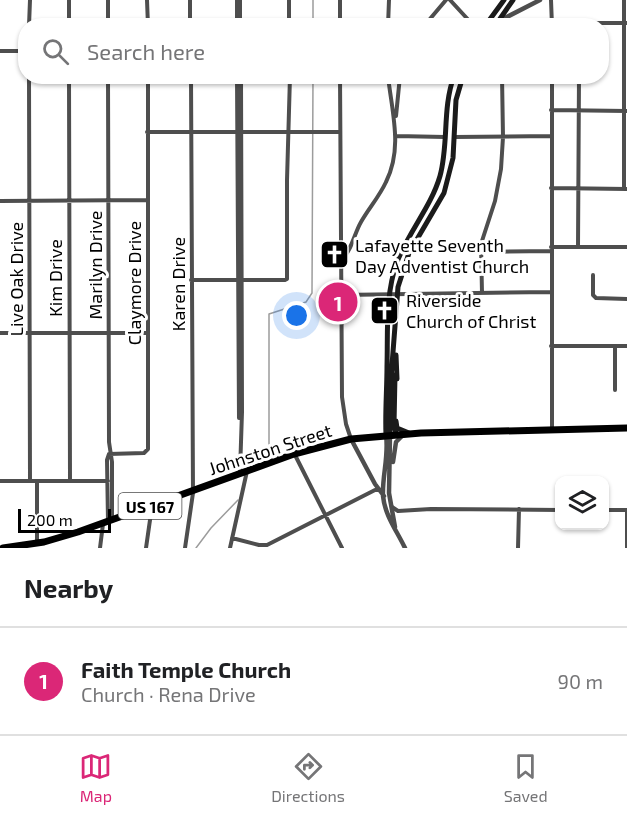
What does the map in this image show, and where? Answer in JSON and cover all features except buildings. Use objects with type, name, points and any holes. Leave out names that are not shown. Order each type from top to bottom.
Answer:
[{"type":"main road","points":[[491,18],[504,0]]},
{"type":"main road","points":[[500,18],[513,0]]},
{"type":"main road","points":[[391,435],[388,327],[396,265],[436,189],[443,161],[448,99],[452,84]]},
{"type":"main road","points":[[409,433],[400,430],[396,424],[397,375],[393,295],[409,253],[444,193],[451,169],[456,100],[460,84]]},
{"type":"main road","points":[[388,327],[390,353],[395,366],[394,428],[391,435]]},
{"type":"main road","points":[[393,360],[394,343]]},
{"type":"main road","name":"Johnston Street","points":[[5,548],[52,540],[294,454],[351,439],[409,433],[627,428]]},
{"type":"street","points":[[29,18],[30,0]]},
{"type":"street","points":[[69,0],[69,18]]},
{"type":"street","points":[[108,0],[108,18]]},
{"type":"street","points":[[147,0],[148,18]]},
{"type":"street","points":[[190,0],[190,18]]},
{"type":"street","points":[[239,0],[239,18]]},
{"type":"street","points":[[289,0],[289,18]]},
{"type":"street","points":[[340,0],[340,18]]},
{"type":"street","points":[[388,18],[389,0]]},
{"type":"street","points":[[431,18],[448,0],[466,18]]},
{"type":"street","points":[[506,18],[540,0]]},
{"type":"street","points":[[551,0],[552,18]]},
{"type":"street","points":[[551,188],[626,189],[624,0]]},
{"type":"street","points":[[609,23],[626,23]]},
{"type":"street","points":[[0,51],[18,51]]},
{"type":"street","name":"Live Oak Drive","points":[[29,84],[30,482]]},
{"type":"street","name":"Kim Drive","points":[[69,84],[70,481]]},
{"type":"street","name":"Marilyn Drive","points":[[100,548],[108,521],[112,462],[109,454],[108,84]]},
{"type":"street","name":"Claymore Drive","points":[[109,454],[144,453],[147,450],[148,84]]},
{"type":"street","name":"Karen Drive","points":[[185,548],[193,490],[191,84]]},
{"type":"street","points":[[230,548],[243,472],[240,428],[239,84]]},
{"type":"street","points":[[191,280],[286,279],[290,84]]},
{"type":"street","points":[[340,84],[342,405],[351,439],[393,517]]},
{"type":"street","points":[[341,259],[348,252],[360,224],[388,178],[393,162],[396,136],[389,84]]},
{"type":"street","points":[[395,122],[399,84]]},
{"type":"street","points":[[482,293],[481,252],[499,182],[503,137],[502,84]]},
{"type":"street","points":[[552,84],[552,429]]},
{"type":"street","points":[[578,247],[579,84]]},
{"type":"street","points":[[551,111],[625,111]]},
{"type":"street","points":[[147,132],[340,132]]},
{"type":"street","points":[[396,136],[445,137]]},
{"type":"street","points":[[454,137],[552,136]]},
{"type":"street","points":[[0,201],[148,200]]},
{"type":"street","points":[[481,252],[578,247],[627,248]]},
{"type":"street","points":[[592,274],[593,295],[596,298],[627,299]]},
{"type":"street","points":[[341,296],[551,292]]},
{"type":"street","points":[[0,333],[148,333]]},
{"type":"street","points":[[551,346],[627,346]]},
{"type":"street","points":[[615,346],[615,390]]},
{"type":"street","points":[[405,548],[395,526],[389,486],[396,442],[409,433]]},
{"type":"street","points":[[391,435],[391,467]]},
{"type":"street","points":[[391,435],[387,451],[384,498],[390,522],[395,526]]},
{"type":"street","points":[[294,454],[342,548]]},
{"type":"street","points":[[0,481],[110,481]]},
{"type":"street","points":[[37,481],[37,543]]},
{"type":"street","points":[[232,538],[267,545],[379,490]]},
{"type":"street","points":[[370,493],[378,493],[384,498]]},
{"type":"street","points":[[146,548],[152,505]]},
{"type":"street","points":[[391,507],[398,511],[431,508],[555,510]]},
{"type":"street","points":[[518,548],[519,509]]},
{"type":"street","points":[[609,510],[627,510],[627,548]]},
{"type":"street","points":[[393,517],[398,511]]},
{"type":"street","points":[[51,548],[52,540]]},
{"type":"waterway","points":[[313,0],[313,18]]},
{"type":"waterway","points":[[268,457],[269,314],[306,302],[312,293],[313,84]]},
{"type":"waterway","points":[[196,548],[211,528],[238,500]]},
{"type":"place","name":"Lafayette Seventh Day Adventist Church","points":[[334,255]]},
{"type":"place","name":"Faith Temple Church","points":[[338,302]]},
{"type":"place","name":"Riverside Church of Christ","points":[[385,310]]}]
